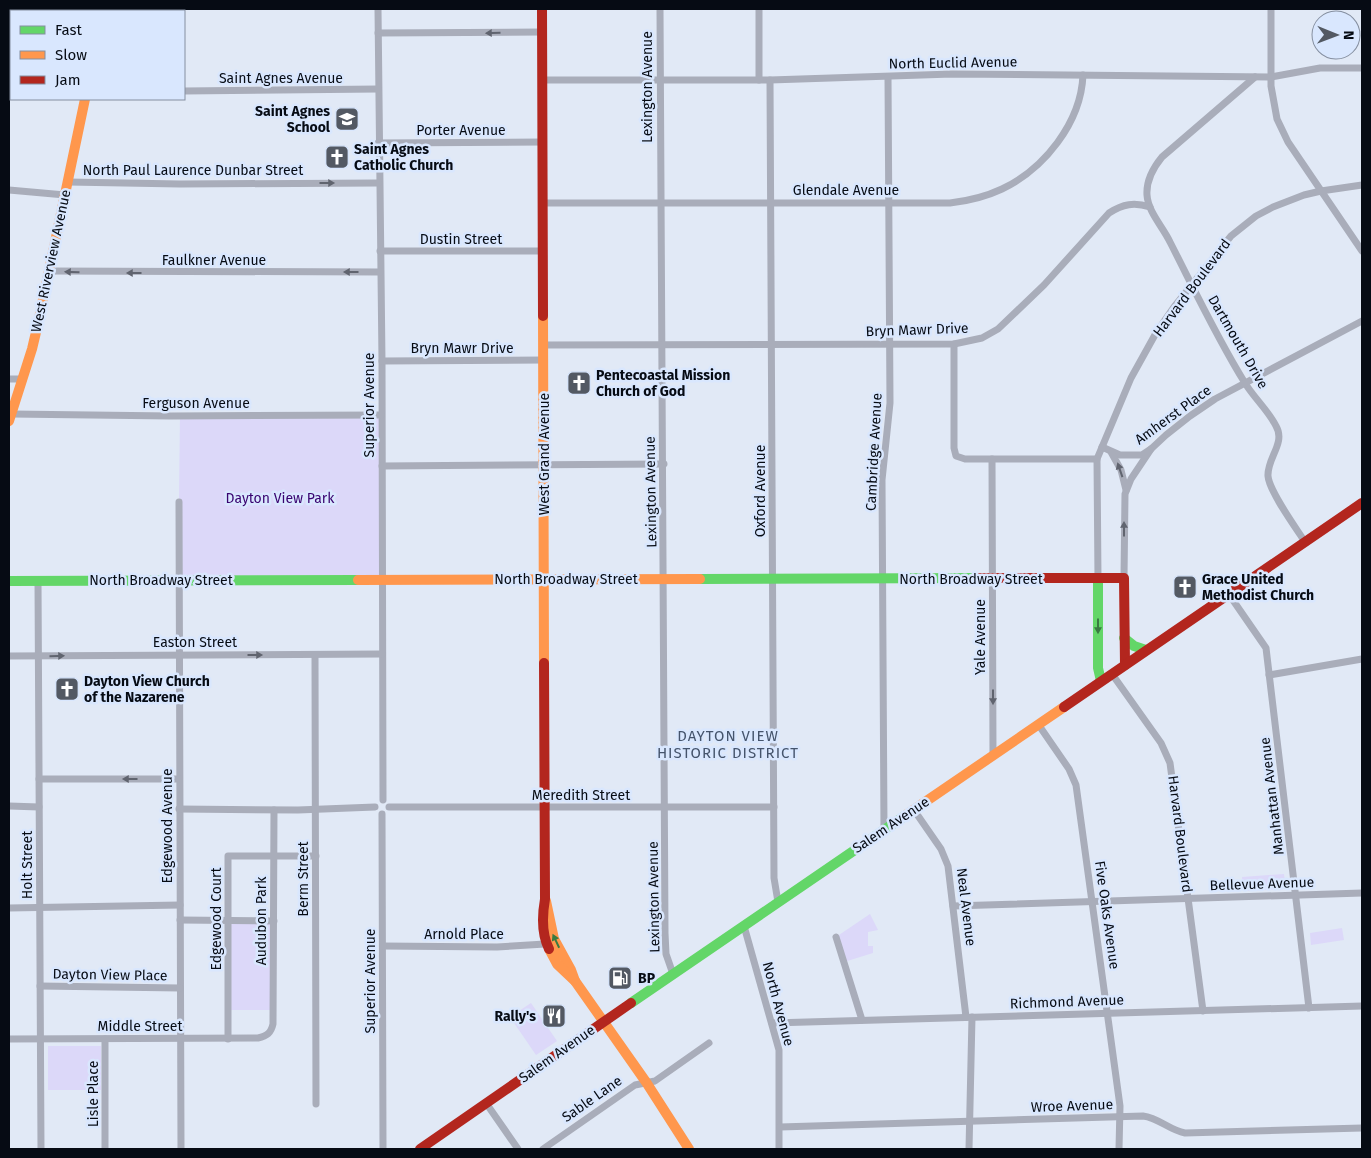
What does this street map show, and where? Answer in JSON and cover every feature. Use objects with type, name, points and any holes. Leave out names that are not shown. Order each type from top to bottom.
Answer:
[{"type":"street","name":"Superior Avenue","points":[[378,9],[378,183],[382,361],[381,581],[383,800]]},
{"type":"street","name":"West Grand Avenue","points":[[542,9],[545,899],[542,914],[545,944],[565,974],[575,981],[646,1082],[686,1148]]},
{"type":"street","name":"Lexington Avenue","points":[[660,9],[666,954],[673,974]]},
{"type":"street","points":[[759,9],[759,80]]},
{"type":"street","points":[[1270,9],[1271,77],[1274,110],[1282,131],[1362,250]]},
{"type":"street","points":[[378,33],[542,32]]},
{"type":"street","name":"North Euclid Avenue","points":[[542,80],[770,80],[952,74],[1271,77],[1320,68],[1362,68]]},
{"type":"street","name":"Glendale Avenue","points":[[543,204],[950,203],[971,200],[1002,189],[1017,181],[1043,160],[1065,130],[1079,100],[1083,75]]},
{"type":"street","name":"Cambridge Avenue","points":[[884,829],[882,480],[889,421],[888,77]]},
{"type":"street","points":[[1150,206],[1147,195],[1148,180],[1154,167],[1162,157],[1255,77]]},
{"type":"street","name":"Oxford Avenue","points":[[770,80],[774,878],[778,902]]},
{"type":"street","name":"Saint Agnes Avenue","points":[[185,91],[378,89]]},
{"type":"street","name":"West Riverview Avenue","points":[[10,417],[34,342],[85,100]]},
{"type":"street","name":"Porter Avenue","points":[[378,143],[543,142]]},
{"type":"street","name":"North Paul Laurence Dunbar Street","points":[[68,182],[180,184],[378,183]]},
{"type":"street","name":"Harvard Boulevard","points":[[1101,681],[1098,660],[1097,459],[1144,354],[1174,307],[1225,242],[1242,225],[1273,207],[1321,191],[1362,185]]},
{"type":"street","points":[[9,190],[65,195]]},
{"type":"street","name":"Bryn Mawr Drive","points":[[544,344],[954,344],[982,338],[998,329],[1044,285],[1109,213],[1120,206],[1131,204],[1140,203],[1150,206]]},
{"type":"street","name":"Dartmouth Drive","points":[[1150,206],[1245,383],[1277,427],[1279,439],[1268,469],[1268,481],[1305,542]]},
{"type":"street","name":"Dustin Street","points":[[380,251],[543,251]]},
{"type":"street","name":"Faulkner Avenue","points":[[49,271],[123,273],[380,272]]},
{"type":"street","name":"Amherst Place","points":[[1102,447],[1111,452],[1130,456],[1142,455],[1190,416],[1215,399],[1362,321]]},
{"type":"street","points":[[954,344],[954,451],[956,456],[962,459],[1097,459]]},
{"type":"street","name":"Bryn Mawr Drive","points":[[382,361],[544,360]]},
{"type":"street","points":[[9,379],[22,379]]},
{"type":"street","name":"Ferguson Avenue","points":[[10,417],[381,415]]},
{"type":"street","points":[[1126,490],[1151,449]]},
{"type":"street","points":[[1111,452],[1121,470],[1126,490],[1124,504],[1125,665]]},
{"type":"street","name":"Yale Avenue","points":[[992,459],[994,755]]},
{"type":"street","points":[[382,466],[664,464]]},
{"type":"street","name":"Edgewood Avenue","points":[[179,502],[181,1149]]},
{"type":"street","name":"Salem Avenue","points":[[420,1149],[1228,593],[1362,503]]},
{"type":"street","name":"North Broadway Street","points":[[9,581],[1124,578]]},
{"type":"street","name":"Holt Street","points":[[38,581],[41,1149]]},
{"type":"street","name":"Manhattan Avenue","points":[[1228,593],[1266,648],[1309,1008]]},
{"type":"street","points":[[1124,638],[1134,646],[1146,650]]},
{"type":"street","name":"Easton Street","points":[[9,656],[382,654]]},
{"type":"street","name":"Berm Street","points":[[315,655],[316,1104]]},
{"type":"street","points":[[1269,675],[1362,659]]},
{"type":"street","points":[[1098,660],[1112,674]]},
{"type":"street","name":"Harvard Boulevard","points":[[1112,674],[1161,743],[1170,763],[1203,1011]]},
{"type":"street","name":"Five Oaks Avenue","points":[[1038,724],[1074,778],[1120,1106],[1119,1149]]},
{"type":"street","points":[[39,779],[179,779]]},
{"type":"street","points":[[383,800],[387,802],[389,807],[387,812],[382,814],[375,807],[377,802],[383,800]]},
{"type":"street","points":[[9,806],[39,807]]},
{"type":"street","points":[[179,809],[274,810],[375,807]]},
{"type":"street","name":"Meredith Street","points":[[389,807],[774,807]]},
{"type":"street","name":"Audubon Park","points":[[270,1033],[274,1024],[274,810]]},
{"type":"street","name":"Neal Avenue","points":[[914,810],[947,860],[969,1017],[969,1149]]},
{"type":"street","name":"Superior Avenue","points":[[382,814],[383,1149]]},
{"type":"street","name":"Edgewood Court","points":[[228,1039],[228,856],[316,856]]},
{"type":"street","name":"Bellevue Avenue","points":[[953,906],[1362,893]]},
{"type":"street","name":"West Grand Avenue","points":[[545,899],[555,941],[568,961],[575,981]]},
{"type":"street","points":[[9,908],[180,905]]},
{"type":"street","points":[[180,920],[274,921]]},
{"type":"street","name":"North Avenue","points":[[744,926],[779,1050],[780,1149]]},
{"type":"street","points":[[836,937],[862,1020]]},
{"type":"street","name":"Arnold Place","points":[[383,946],[505,946],[545,944]]},
{"type":"street","name":"Dayton View Place","points":[[40,986],[180,988]]},
{"type":"street","name":"Richmond Avenue","points":[[772,1023],[1362,1006]]},
{"type":"street","name":"Middle Street","points":[[9,1039],[228,1039],[265,1037],[270,1033]]},
{"type":"street","name":"Lisle Place","points":[[105,1039],[105,1149]]},
{"type":"street","name":"Sable Lane","points":[[543,1149],[635,1085],[655,1081],[709,1044]]},
{"type":"street","points":[[486,1103],[518,1149]]},
{"type":"street","name":"Wroe Avenue","points":[[780,1127],[1151,1117],[1174,1130],[1185,1133],[1362,1128]]},
{"type":"green space","name":"Dayton View Park","points":[[180,415],[381,415],[381,581],[178,580]]},
{"type":"green space","points":[[1284,874],[1286,889],[1243,891],[1242,877]]},
{"type":"green space","points":[[870,914],[878,930],[868,932],[868,946],[873,946],[873,953],[844,962],[836,937]]},
{"type":"green space","points":[[229,923],[273,923],[273,1010],[229,1010]]},
{"type":"green space","points":[[1342,928],[1344,940],[1311,945],[1310,933]]},
{"type":"green space","points":[[531,1003],[557,1041],[536,1055],[510,1017]]},
{"type":"green space","points":[[48,1046],[101,1046],[101,1090],[48,1090]]},
{"type":"traffic: fast","points":[[700,579],[978,578]]},
{"type":"traffic: fast","points":[[1098,578],[1098,668],[1101,681]]},
{"type":"traffic: fast","points":[[9,581],[358,580]]},
{"type":"traffic: fast","points":[[1124,638],[1134,646],[1146,650]]},
{"type":"traffic: fast","points":[[631,1003],[906,815]]},
{"type":"traffic: slow","points":[[9,421],[37,328],[85,100]]},
{"type":"traffic: slow","points":[[543,316],[544,663]]},
{"type":"traffic: slow","points":[[358,580],[700,579]]},
{"type":"traffic: slow","points":[[906,815],[1064,707]]},
{"type":"traffic: slow","points":[[546,901],[554,939],[575,981]]},
{"type":"traffic: slow","points":[[549,949],[557,964],[575,981],[646,1082],[689,1149]]},
{"type":"traffic: jam","points":[[542,9],[543,316]]},
{"type":"traffic: jam","points":[[1064,707],[1362,503]]},
{"type":"traffic: jam","points":[[978,578],[1124,578],[1125,665]]},
{"type":"traffic: jam","points":[[544,663],[545,899],[543,924],[549,949]]},
{"type":"traffic: jam","points":[[420,1149],[631,1003]]},
{"type":"place","name":"Saint Agnes School","points":[[347,119]]},
{"type":"place","name":"Saint Agnes Catholic Church","points":[[337,157]]},
{"type":"place","name":"Pentecoastal Mission Church of God","points":[[579,383]]},
{"type":"place","name":"Grace United Methodist Church","points":[[1185,587]]},
{"type":"place","name":"Dayton View Church of the Nazarene","points":[[67,689]]},
{"type":"place","name":"BP","points":[[620,978]]},
{"type":"place","name":"Rally's","points":[[554,1016]]},
{"type":"district","name":"DAYTON VIEW HISTORIC DISTRICT","points":[[728,744]]}]
